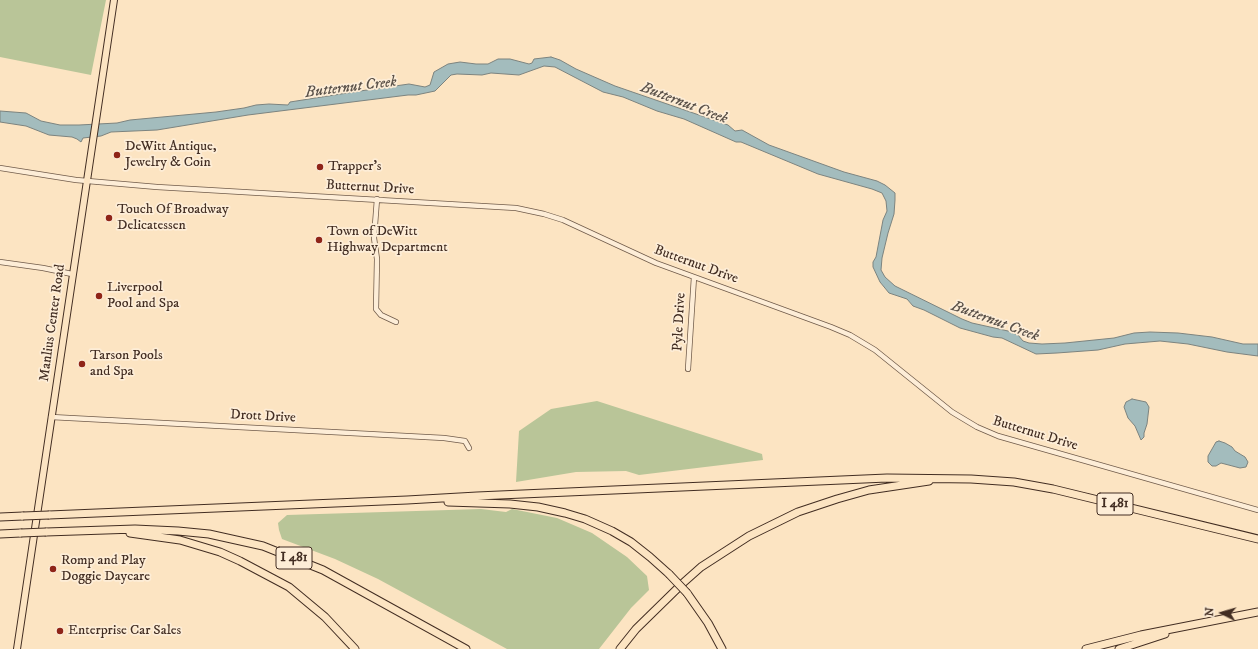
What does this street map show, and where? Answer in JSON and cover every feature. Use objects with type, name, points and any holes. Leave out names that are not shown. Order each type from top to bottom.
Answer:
[{"type":"highway","name":"I 481","points":[[0,517],[793,482],[943,478],[1014,482],[1053,489],[1258,539]]},
{"type":"highway","points":[[620,649],[636,629],[683,582],[723,552],[749,536],[798,512],[837,498],[869,490],[943,478]]},
{"type":"highway","points":[[407,500],[510,504],[538,507],[585,519],[631,542],[669,574],[687,593],[708,623],[722,649]]},
{"type":"highway","name":"I 481","points":[[0,534],[102,530],[157,530],[209,534],[234,539],[275,550],[307,563],[334,576],[466,649]]},
{"type":"highway","points":[[102,530],[180,540],[220,552],[240,561],[288,587],[325,617],[355,649]]},
{"type":"highway","points":[[1086,649],[1141,635],[1258,612]]},
{"type":"highway","points":[[1119,649],[1201,623]]},
{"type":"main road","name":"Manlius Center Road","points":[[17,649],[114,0]]},
{"type":"street","name":"Butternut Drive","points":[[0,168],[76,180],[158,187],[516,208],[537,212],[563,220],[656,263],[831,326],[850,335],[875,350],[952,412],[977,427],[998,436],[1258,510]]},
{"type":"street","points":[[377,199],[374,238],[377,259],[376,310],[381,315],[396,322]]},
{"type":"street","points":[[0,262],[72,274]]},
{"type":"street","name":"Pyle Drive","points":[[688,369],[694,277]]},
{"type":"street","name":"Drott Drive","points":[[51,417],[444,438],[465,441],[469,448]]},
{"type":"green space","points":[[0,0],[106,0],[91,75],[0,57]]},
{"type":"green space","points":[[597,401],[762,454],[763,460],[639,475],[626,471],[576,472],[516,482],[519,431],[551,409]]},
{"type":"green space","points":[[481,509],[506,512],[512,509],[557,518],[592,533],[627,557],[647,576],[649,590],[631,608],[599,649],[507,649],[378,579],[335,559],[282,539],[278,523],[287,515]]},
{"type":"water","points":[[551,57],[615,86],[728,125],[735,131],[742,130],[769,145],[885,185],[895,193],[895,200],[894,214],[882,258],[881,270],[885,277],[895,286],[962,319],[972,323],[1008,331],[1018,335],[1023,341],[1029,343],[1065,343],[1114,338],[1134,333],[1178,333],[1212,337],[1243,344],[1258,344],[1258,356],[1227,352],[1188,344],[1160,341],[1125,344],[1098,350],[1036,354],[1002,338],[960,328],[913,306],[907,299],[889,293],[880,282],[873,267],[873,262],[876,257],[883,220],[887,211],[886,201],[882,193],[818,174],[741,142],[736,142],[684,119],[657,111],[623,97],[603,92],[555,67],[544,66],[519,75],[491,73],[482,75],[457,74],[451,75],[435,91],[416,95],[248,115],[157,130],[111,132],[101,136],[83,138],[81,142],[72,137],[49,135],[26,126],[0,122],[0,111],[26,113],[41,121],[60,125],[79,125],[117,123],[130,120],[216,112],[256,105],[288,105],[290,102],[409,84],[425,87],[430,85],[434,72],[448,64],[460,62],[488,64],[498,59],[510,59],[529,64],[532,63],[534,59]]},
{"type":"water","points":[[1132,399],[1146,402],[1149,407],[1144,437],[1141,440],[1135,426],[1128,418],[1124,407],[1126,402]]},
{"type":"water","points":[[1219,441],[1232,447],[1235,451],[1245,457],[1248,462],[1246,467],[1240,468],[1221,463],[1216,466],[1212,466],[1208,462],[1208,456],[1216,442]]},
{"type":"place","name":"DeWitt Antique, Jewelry & Coin","points":[[117,155]]},
{"type":"place","name":"Trapper's","points":[[320,167]]},
{"type":"place","name":"Touch Of Broadway Delicatessen","points":[[109,218]]},
{"type":"place","name":"Town of DeWitt Highway Department","points":[[319,240]]},
{"type":"place","name":"Liverpool Pool and Spa","points":[[99,296]]},
{"type":"place","name":"Tarson Pools and Spa","points":[[82,364]]},
{"type":"place","name":"Romp and Play Doggie Daycare","points":[[53,569]]},
{"type":"place","name":"Enterprise Car Sales","points":[[60,631]]},
{"type":"water label","name":"Butternut Creek","points":[[351,88]]},
{"type":"water label","name":"Butternut Creek","points":[[684,104]]},
{"type":"water label","name":"Butternut Creek","points":[[995,322]]}]
